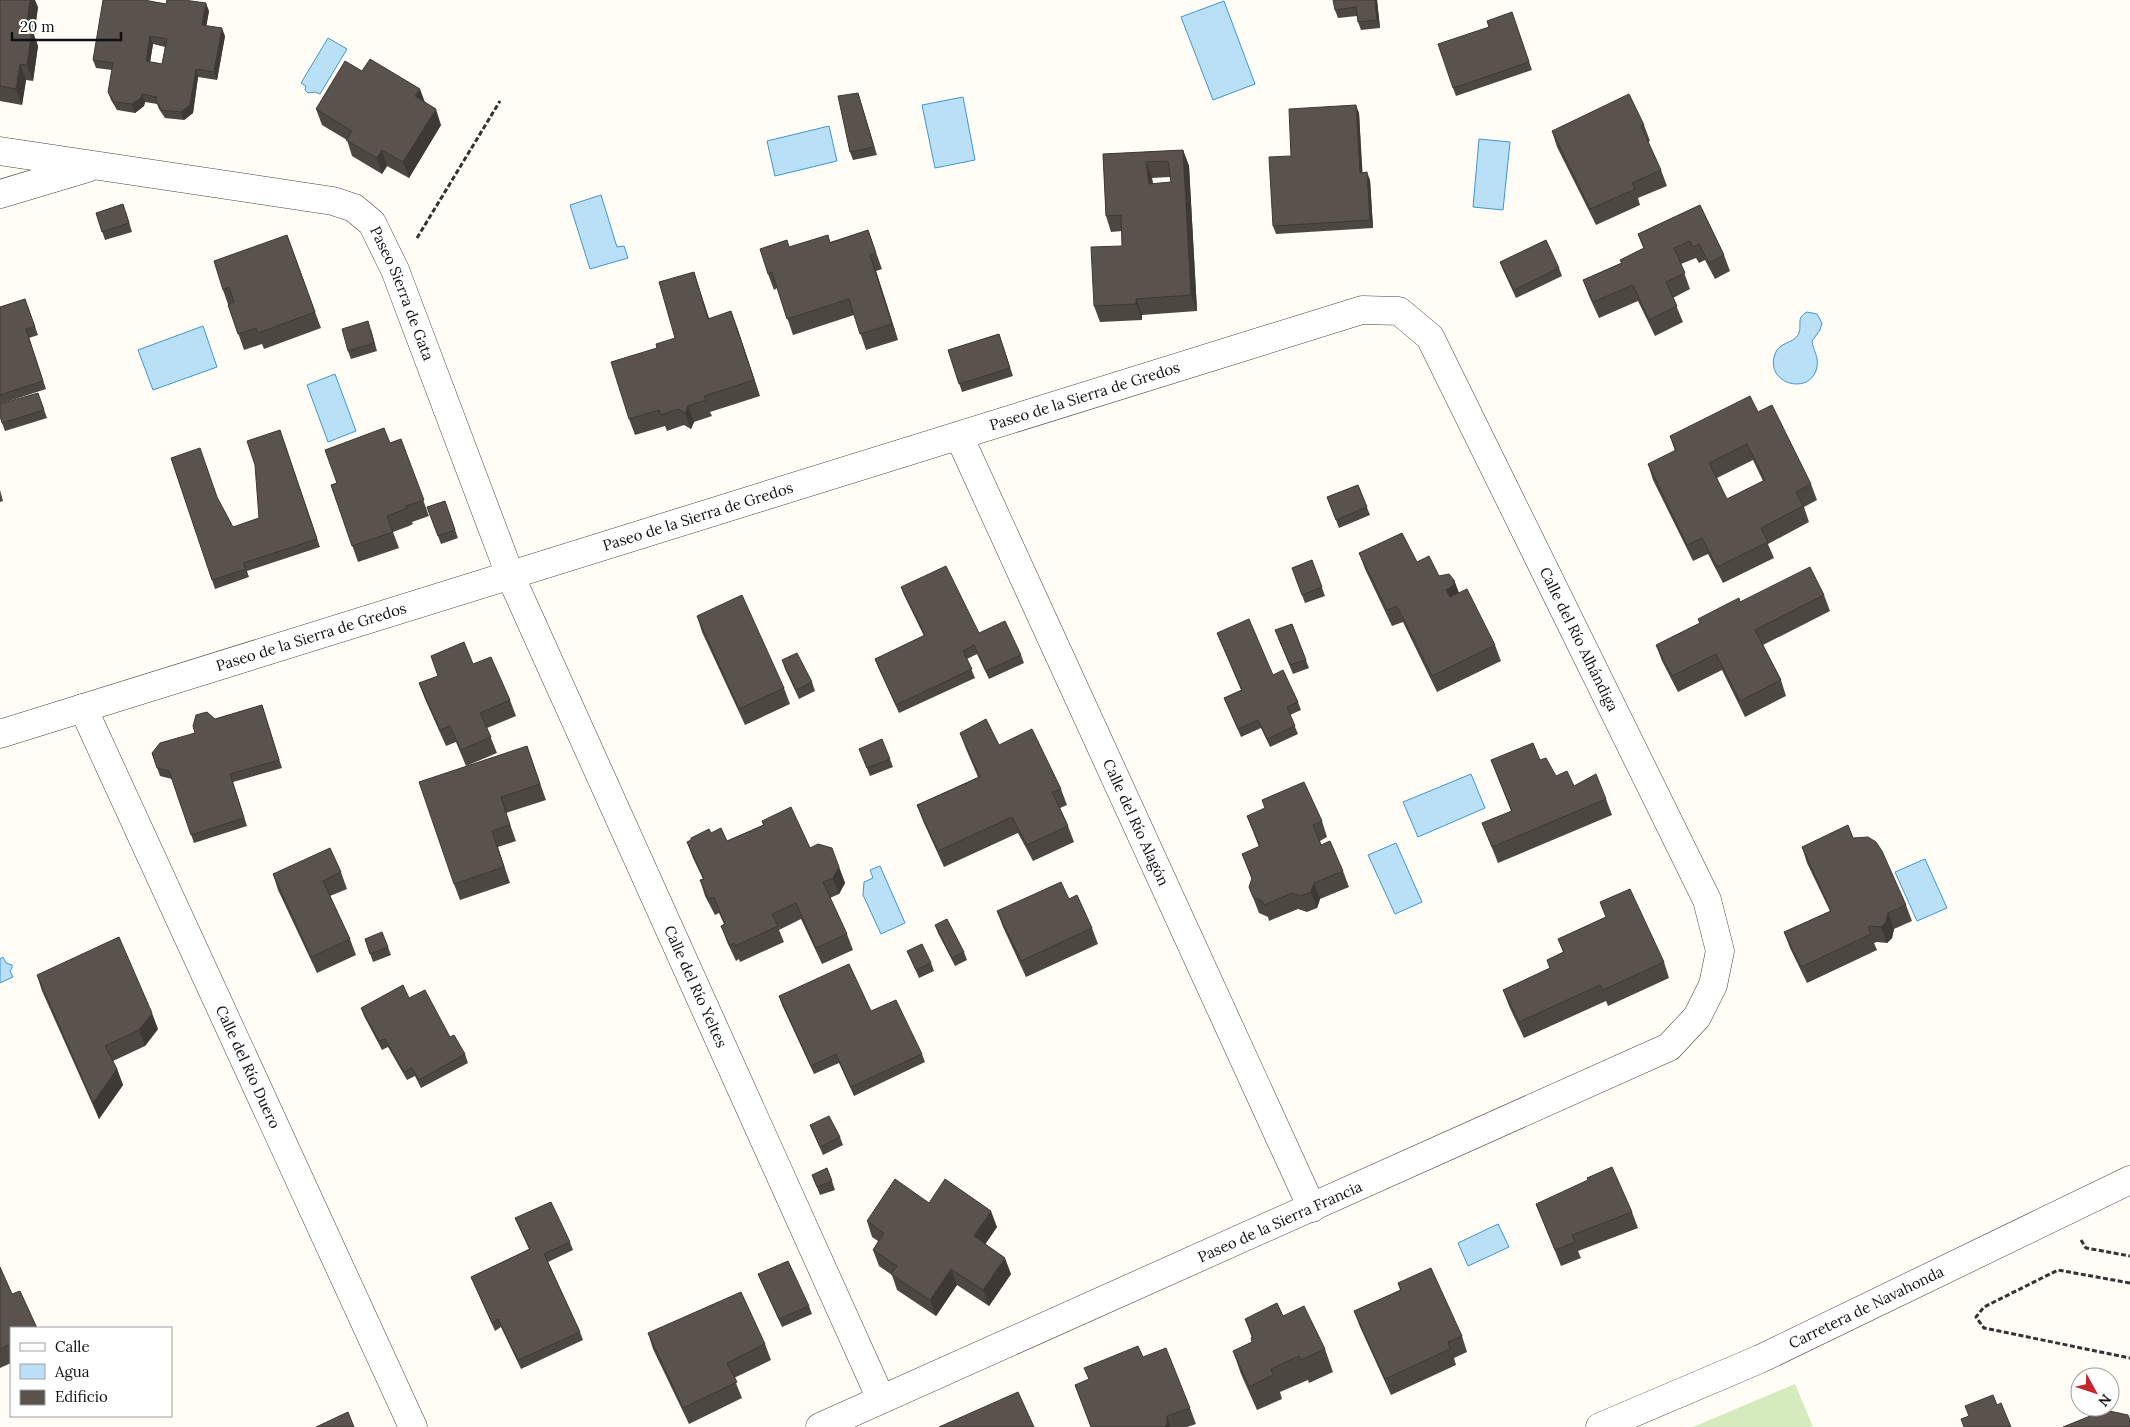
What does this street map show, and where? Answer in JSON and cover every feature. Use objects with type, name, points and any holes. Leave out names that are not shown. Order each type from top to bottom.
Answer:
[{"type":"street","name":"Paseo Sierra de Gata","points":[[0,151],[333,201],[354,208],[372,222],[395,270],[510,575]]},
{"type":"street","name":"Paseo Sierra de Gata","points":[[0,194],[95,166]]},
{"type":"street","name":"Paseo de la Sierra de Gredos","points":[[0,734],[1362,310],[1399,311]]},
{"type":"street","name":"Calle del Río Alhándiga","points":[[1399,311],[1430,337],[1707,900],[1720,951],[1713,985]]},
{"type":"street","name":"Calle del Río Alagón","points":[[960,436],[1312,1208]]},
{"type":"street","name":"Calle del Río Yeltes","points":[[510,575],[881,1399]]},
{"type":"street","name":"Calle del Río Duero","points":[[83,708],[413,1427]]},
{"type":"street","name":"Paseo de la Sierra Francia","points":[[820,1427],[1669,1047],[1697,1017],[1713,985]]},
{"type":"street","name":"Carretera de Navahonda","points":[[1600,1427],[1760,1359],[2130,1180]]},
{"type":"path","points":[[413,241],[418,238],[500,101]]},
{"type":"path","points":[[2078,1235],[2086,1248],[2130,1256]]},
{"type":"path","points":[[2130,1283],[2058,1270],[1984,1306],[1976,1318],[1984,1328],[2130,1358]]},
{"type":"green space","points":[[1795,1384],[1813,1427],[1693,1427]]},
{"type":"water","points":[[1224,1],[1255,84],[1213,100],[1181,17]]},
{"type":"water","points":[[328,38],[347,49],[320,94],[315,92],[308,93],[305,90],[306,86],[301,83]]},
{"type":"water","points":[[963,97],[975,160],[935,168],[922,105]]},
{"type":"water","points":[[829,126],[837,161],[775,176],[767,141]]},
{"type":"water","points":[[1479,139],[1510,142],[1503,210],[1473,207]]},
{"type":"water","points":[[601,195],[617,247],[624,246],[628,258],[590,269],[570,205]]},
{"type":"water","points":[[1807,312],[1817,314],[1822,323],[1820,330],[1812,341],[1817,367],[1813,376],[1806,382],[1790,383],[1776,373],[1773,364],[1775,354],[1779,347],[1798,335],[1801,317]]},
{"type":"water","points":[[203,326],[217,367],[153,390],[138,350]]},
{"type":"water","points":[[335,374],[356,431],[328,442],[307,385]]},
{"type":"water","points":[[1471,774],[1485,808],[1418,837],[1403,802]]},
{"type":"water","points":[[1396,843],[1422,902],[1395,914],[1368,855]]},
{"type":"water","points":[[1925,859],[1947,908],[1917,921],[1895,872]]},
{"type":"water","points":[[880,866],[905,923],[881,934],[863,895],[864,882],[873,878],[870,870]]},
{"type":"water","points":[[3,957],[6,963],[12,965],[10,971],[13,977],[0,983],[0,959]]},
{"type":"water","points":[[1498,1224],[1509,1247],[1468,1266],[1458,1243]]},
{"type":"building","points":[[0,0],[30,0],[26,30],[32,30],[27,65],[20,64],[16,89],[0,86]]},
{"type":"building","points":[[103,0],[144,0],[166,4],[167,0],[184,0],[206,3],[202,25],[222,28],[214,72],[196,69],[190,105],[181,112],[162,110],[156,101],[157,97],[142,94],[141,98],[132,104],[114,102],[108,92],[113,63],[93,60]],"holes":[[[150,36],[167,39],[162,64],[146,61]]]},
{"type":"building","points":[[1333,0],[1375,0],[1377,20],[1358,22],[1356,7],[1335,10]]},
{"type":"building","points":[[1512,12],[1529,62],[1453,88],[1438,44],[1489,27],[1487,21]]},
{"type":"building","points":[[370,59],[420,89],[415,96],[436,109],[403,162],[382,150],[377,158],[346,140],[352,131],[316,109],[345,61],[362,71]]},
{"type":"building","points":[[858,93],[874,147],[850,152],[838,96]]},
{"type":"building","points":[[1629,94],[1644,125],[1641,126],[1661,170],[1632,183],[1635,189],[1590,209],[1552,131]]},
{"type":"building","points":[[1356,105],[1360,173],[1367,172],[1370,220],[1273,226],[1269,157],[1291,156],[1289,109]]},
{"type":"building","points":[[1183,150],[1191,295],[1136,299],[1136,304],[1094,306],[1091,247],[1122,246],[1121,215],[1106,216],[1103,154]],"holes":[[[1168,161],[1171,182],[1149,184],[1146,162]]]},
{"type":"building","points":[[123,204],[129,223],[102,232],[96,213]]},
{"type":"building","points":[[1700,205],[1724,255],[1709,263],[1699,244],[1693,247],[1690,241],[1674,248],[1685,273],[1666,282],[1677,306],[1649,320],[1633,285],[1593,302],[1583,280],[1622,263],[1620,260],[1644,248],[1638,234]]},
{"type":"building","points":[[868,230],[876,253],[870,255],[892,324],[860,334],[849,299],[787,319],[772,272],[768,274],[760,249],[787,240],[789,247],[828,235],[830,243]]},
{"type":"building","points":[[287,235],[315,312],[258,333],[256,328],[238,334],[228,305],[234,302],[229,287],[223,290],[214,261]]},
{"type":"building","points":[[1546,240],[1559,268],[1514,290],[1500,262]]},
{"type":"building","points":[[694,272],[708,319],[731,311],[754,380],[704,396],[706,400],[688,406],[685,413],[678,409],[661,415],[659,410],[629,419],[611,362],[657,348],[656,344],[675,338],[659,282]]},
{"type":"building","points":[[25,299],[35,327],[26,329],[43,381],[0,395],[0,307]]},
{"type":"building","points":[[368,321],[374,343],[348,351],[342,329]]},
{"type":"building","points":[[999,334],[1010,368],[959,384],[948,350]]},
{"type":"building","points":[[38,393],[44,410],[2,423],[0,404]]},
{"type":"building","points":[[1750,396],[1758,412],[1772,405],[1811,484],[1796,492],[1803,506],[1761,528],[1768,542],[1717,567],[1702,538],[1687,545],[1648,464],[1676,450],[1670,436]],"holes":[[[1747,444],[1765,480],[1727,499],[1709,463]]]},
{"type":"building","points":[[384,428],[390,443],[401,439],[424,500],[406,506],[407,508],[387,516],[393,532],[352,546],[331,485],[337,483],[325,450]]},
{"type":"building","points":[[280,430],[317,539],[243,563],[246,569],[212,580],[171,458],[200,448],[217,497],[233,527],[259,518],[255,465],[247,441]]},
{"type":"building","points":[[1358,485],[1367,507],[1336,520],[1327,497]]},
{"type":"building","points":[[445,501],[455,530],[438,536],[427,507]]},
{"type":"building","points":[[1402,533],[1417,562],[1429,556],[1439,576],[1449,574],[1454,580],[1454,585],[1446,590],[1450,597],[1467,589],[1495,645],[1432,676],[1397,606],[1387,610],[1359,553]]},
{"type":"building","points":[[1312,560],[1322,587],[1302,595],[1292,568]]},
{"type":"building","points":[[946,566],[979,633],[1005,621],[1021,655],[986,671],[974,645],[963,651],[972,669],[896,705],[875,659],[925,635],[901,587]]},
{"type":"building","points":[[1810,567],[1824,595],[1755,630],[1781,680],[1740,701],[1716,654],[1672,676],[1656,645],[1700,623],[1698,619],[1727,604],[1739,598],[1740,602]]},
{"type":"building","points":[[742,595],[784,688],[739,709],[697,616]]},
{"type":"building","points":[[1249,619],[1273,675],[1283,670],[1298,702],[1287,707],[1295,726],[1267,739],[1258,720],[1238,729],[1224,698],[1242,690],[1217,633]]},
{"type":"building","points":[[1292,624],[1306,660],[1290,665],[1275,630]]},
{"type":"building","points":[[464,642],[473,664],[491,657],[510,700],[480,713],[491,737],[461,750],[450,726],[440,730],[419,683],[438,676],[431,656]]},
{"type":"building","points":[[797,653],[812,682],[796,690],[782,660]]},
{"type":"building","points":[[262,705],[279,760],[230,774],[244,818],[191,835],[169,771],[157,768],[152,753],[160,743],[195,733],[193,726],[196,715],[207,712],[215,719]]},
{"type":"building","points":[[986,719],[999,745],[1032,729],[1061,789],[1052,792],[1068,826],[1027,845],[1012,817],[938,851],[917,805],[980,777],[960,733]]},
{"type":"building","points":[[882,739],[890,759],[867,768],[859,749]]},
{"type":"building","points":[[1533,743],[1540,760],[1546,758],[1556,776],[1567,771],[1574,786],[1596,774],[1606,799],[1492,847],[1482,823],[1512,811],[1491,760]]},
{"type":"building","points":[[527,746],[540,784],[501,797],[510,825],[492,831],[504,867],[454,884],[419,782]]},
{"type":"building","points":[[1304,782],[1322,821],[1313,825],[1321,845],[1330,841],[1343,871],[1314,883],[1311,892],[1301,896],[1292,893],[1264,905],[1262,901],[1253,897],[1249,887],[1252,878],[1242,854],[1260,846],[1247,816],[1265,808],[1262,800]]},
{"type":"building","points":[[791,807],[810,848],[818,844],[832,848],[839,867],[833,878],[823,882],[847,934],[816,948],[796,903],[772,914],[778,926],[735,946],[734,943],[730,945],[721,926],[725,924],[714,897],[709,899],[700,880],[704,879],[687,842],[709,829],[711,833],[721,828],[727,841],[764,825],[762,821]]},
{"type":"building","points":[[1848,825],[1853,838],[1868,837],[1876,842],[1882,851],[1906,905],[1888,913],[1886,922],[1881,927],[1868,927],[1871,934],[1801,967],[1784,932],[1831,911],[1802,847]]},
{"type":"building","points":[[330,848],[341,872],[323,881],[350,939],[311,957],[273,874]]},
{"type":"building","points":[[1061,882],[1069,899],[1077,895],[1092,928],[1021,961],[997,911]]},
{"type":"building","points":[[1630,889],[1664,962],[1603,990],[1600,985],[1519,1022],[1503,990],[1550,968],[1547,960],[1564,952],[1558,939],[1606,917],[1600,902]]},
{"type":"building","points":[[947,919],[964,952],[952,958],[935,925]]},
{"type":"building","points":[[382,932],[388,947],[370,954],[365,939]]},
{"type":"building","points":[[119,937],[152,1013],[139,1030],[105,1046],[117,1069],[93,1103],[37,975]]},
{"type":"building","points":[[922,944],[931,963],[916,970],[907,951]]},
{"type":"building","points":[[849,964],[871,1011],[896,1000],[922,1054],[851,1087],[836,1054],[811,1066],[779,996]]},
{"type":"building","points":[[403,985],[409,998],[425,990],[450,1037],[454,1035],[465,1054],[419,1080],[412,1068],[404,1072],[385,1039],[379,1041],[361,1008]]},
{"type":"building","points":[[829,1116],[840,1137],[820,1147],[810,1125]]},
{"type":"building","points":[[1612,1167],[1632,1212],[1572,1235],[1575,1242],[1555,1250],[1536,1204]]},
{"type":"building","points":[[827,1168],[832,1181],[817,1187],[812,1175]]},
{"type":"building","points":[[895,1179],[929,1203],[945,1179],[991,1211],[974,1236],[1005,1258],[983,1290],[951,1269],[930,1300],[891,1274],[897,1266],[873,1250],[884,1233],[867,1221]]},
{"type":"building","points":[[551,1202],[570,1242],[544,1254],[580,1332],[518,1360],[498,1319],[492,1323],[471,1277],[530,1249],[515,1218]]},
{"type":"building","points":[[788,1261],[809,1306],[779,1319],[758,1274]]},
{"type":"building","points":[[0,1267],[12,1294],[20,1291],[37,1327],[10,1327],[10,1344],[0,1349]]},
{"type":"building","points":[[1431,1268],[1462,1336],[1448,1342],[1450,1349],[1385,1379],[1354,1311],[1401,1290],[1398,1283]]},
{"type":"building","points":[[741,1292],[765,1344],[727,1363],[737,1382],[683,1408],[648,1333]]},
{"type":"building","points":[[1277,1303],[1283,1316],[1304,1306],[1325,1349],[1301,1360],[1299,1356],[1271,1369],[1273,1375],[1249,1387],[1233,1351],[1252,1342],[1251,1338],[1253,1337],[1245,1319]]},
{"type":"building","points":[[1138,1346],[1143,1357],[1166,1348],[1190,1408],[1167,1416],[1165,1427],[1091,1427],[1075,1385],[1089,1379],[1084,1368]]},
{"type":"building","points":[[1018,1392],[1034,1427],[939,1427]]},
{"type":"building","points":[[1993,1395],[1997,1405],[2001,1403],[2011,1427],[1964,1427],[1961,1419],[1969,1416],[1965,1406]]},
{"type":"building","points":[[348,1412],[354,1427],[316,1427]]},
{"type":"building","points":[[2120,1413],[2128,1415],[2130,1420],[2130,1427],[2063,1427],[2088,1417],[2120,1417]]}]
